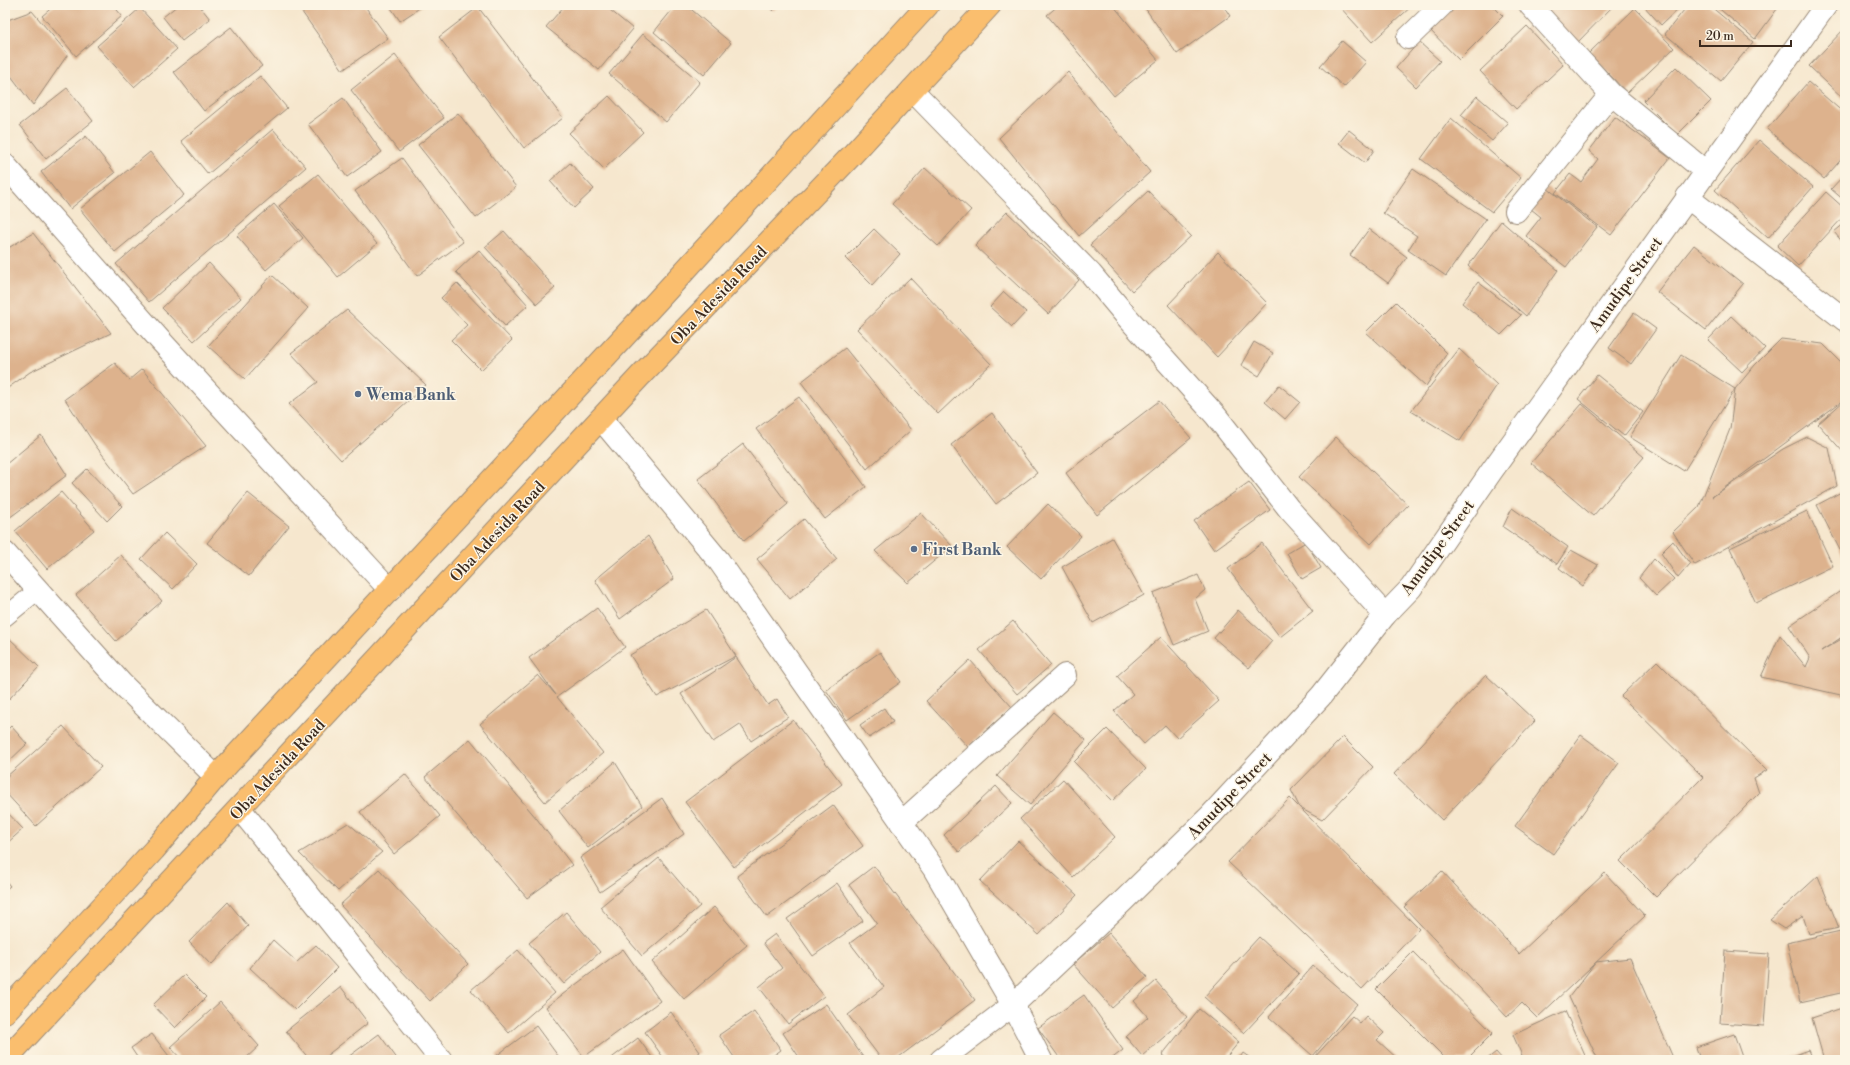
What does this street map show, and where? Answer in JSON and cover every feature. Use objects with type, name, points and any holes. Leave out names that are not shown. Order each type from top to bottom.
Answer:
[{"type":"main road","points":[[5,1012],[154,850],[216,777],[658,300],[928,5]]},
{"type":"main road","name":"Oba Adesida Road","points":[[5,1060],[601,419],[912,90],[990,5]]},
{"type":"street","points":[[1408,38],[1442,5]]},
{"type":"street","points":[[1530,5],[1611,94],[1706,172]]},
{"type":"street","name":"Amudipe Street","points":[[941,1060],[1013,1006],[1210,816],[1321,696],[1385,615],[1411,588],[1490,472],[1826,5]]},
{"type":"street","points":[[912,90],[1091,274],[1127,317],[1216,416],[1289,509],[1385,615]]},
{"type":"street","points":[[1516,211],[1611,94]]},
{"type":"street","points":[[5,165],[170,352],[390,590]]},
{"type":"street","points":[[1688,198],[1845,320]]},
{"type":"street","points":[[601,419],[719,561],[934,869],[1013,1006],[1041,1060]]},
{"type":"street","points":[[5,552],[121,683],[216,777]]},
{"type":"street","points":[[901,822],[1065,675]]},
{"type":"street","points":[[240,809],[441,1060]]},
{"type":"lane","points":[[5,617],[38,590]]},
{"type":"building","points":[[55,5],[113,5],[122,16],[76,56],[42,16]]},
{"type":"building","points":[[178,5],[199,5],[210,19],[182,41],[163,17]]},
{"type":"building","points":[[297,5],[364,5],[388,38],[343,70]]},
{"type":"building","points":[[389,5],[424,5],[400,21]]},
{"type":"building","points":[[565,5],[604,5],[633,29],[599,70],[546,27]]},
{"type":"building","points":[[676,5],[686,5],[731,43],[704,75],[654,32]]},
{"type":"building","points":[[766,5],[779,5],[773,11]]},
{"type":"building","points":[[1059,5],[1113,5],[1158,60],[1114,96],[1047,15]]},
{"type":"building","points":[[1143,5],[1223,5],[1230,16],[1177,54]]},
{"type":"building","points":[[1338,5],[1413,5],[1372,42]]},
{"type":"building","points":[[1452,5],[1492,5],[1503,16],[1459,60],[1428,28]]},
{"type":"building","points":[[1546,5],[1614,5],[1576,44],[1541,10]]},
{"type":"building","points":[[1643,5],[1682,5],[1661,25]]},
{"type":"building","points":[[1688,5],[1709,5],[1753,42],[1721,81],[1665,34]]},
{"type":"building","points":[[1715,5],[1780,5],[1755,39]]},
{"type":"building","points":[[478,7],[563,118],[524,148],[439,37]]},
{"type":"building","points":[[140,8],[177,49],[134,87],[97,46]]},
{"type":"building","points":[[1635,8],[1674,48],[1627,93],[1589,53]]},
{"type":"building","points":[[32,11],[68,54],[33,105],[5,68],[5,21]]},
{"type":"building","points":[[1527,26],[1563,65],[1516,109],[1480,71]]},
{"type":"building","points":[[231,27],[262,66],[204,111],[174,72]]},
{"type":"building","points":[[1845,28],[1845,100],[1809,66]]},
{"type":"building","points":[[643,34],[700,82],[666,122],[609,74]]},
{"type":"building","points":[[1342,41],[1366,62],[1344,87],[1320,66]]},
{"type":"building","points":[[1419,42],[1440,61],[1416,87],[1396,68]]},
{"type":"building","points":[[395,55],[444,118],[399,152],[351,90]]},
{"type":"building","points":[[1676,67],[1711,101],[1677,135],[1643,101]]},
{"type":"building","points":[[1068,72],[1150,172],[1079,236],[999,138]]},
{"type":"building","points":[[260,76],[287,108],[208,174],[181,141]]},
{"type":"building","points":[[1808,82],[1845,114],[1845,155],[1824,179],[1767,129]]},
{"type":"building","points":[[67,88],[93,121],[46,159],[20,125]]},
{"type":"building","points":[[609,96],[643,132],[604,169],[569,133]]},
{"type":"building","points":[[1477,96],[1508,123],[1492,141],[1461,115]]},
{"type":"building","points":[[343,98],[382,152],[347,177],[308,124]]},
{"type":"building","points":[[458,113],[516,187],[476,218],[418,145]]},
{"type":"building","points":[[1615,117],[1670,158],[1611,235],[1555,193],[1570,174],[1581,182],[1598,159],[1589,151]]},
{"type":"building","points":[[1451,118],[1521,178],[1492,212],[1421,159]]},
{"type":"building","points":[[273,129],[306,167],[149,302],[116,264]]},
{"type":"building","points":[[1349,130],[1374,150],[1365,163],[1339,143]]},
{"type":"building","points":[[86,136],[115,173],[70,209],[41,172]]},
{"type":"building","points":[[1759,140],[1813,187],[1768,238],[1715,190]]},
{"type":"building","points":[[150,152],[184,195],[115,252],[80,209]]},
{"type":"building","points":[[402,158],[463,242],[417,276],[355,191]]},
{"type":"building","points":[[570,163],[594,189],[574,208],[550,181]]},
{"type":"building","points":[[925,168],[971,210],[938,246],[892,204]]},
{"type":"building","points":[[1413,169],[1486,219],[1446,276],[1408,250],[1417,236],[1383,213]]},
{"type":"building","points":[[318,174],[377,244],[338,277],[279,206]]},
{"type":"building","points":[[1843,176],[1845,178],[1845,201],[1831,189]]},
{"type":"building","points":[[1547,188],[1597,227],[1566,267],[1526,236],[1541,217],[1531,209]]},
{"type":"building","points":[[1148,191],[1191,236],[1132,291],[1090,245]]},
{"type":"building","points":[[1826,192],[1845,209],[1845,215],[1798,266],[1777,246]]},
{"type":"building","points":[[274,204],[303,238],[266,270],[237,236]]},
{"type":"building","points":[[1007,212],[1079,280],[1048,314],[975,246]]},
{"type":"building","points":[[1501,221],[1558,270],[1526,316],[1468,266]]},
{"type":"building","points":[[1845,223],[1845,245],[1834,232]]},
{"type":"building","points":[[874,229],[900,254],[872,285],[845,258]]},
{"type":"building","points":[[1369,229],[1407,257],[1388,283],[1350,255]]},
{"type":"building","points":[[504,231],[555,288],[537,304],[485,247]]},
{"type":"building","points":[[33,233],[111,333],[30,372],[5,390],[5,250]]},
{"type":"building","points":[[1694,245],[1743,284],[1706,330],[1657,292]]},
{"type":"building","points":[[479,250],[528,305],[505,326],[456,272]]},
{"type":"building","points":[[1218,252],[1267,303],[1217,357],[1168,305]]},
{"type":"building","points":[[209,263],[241,298],[194,341],[162,308]]},
{"type":"building","points":[[272,275],[308,308],[245,379],[208,346]]},
{"type":"building","points":[[910,278],[991,364],[938,414],[857,329]]},
{"type":"building","points":[[1478,282],[1521,315],[1501,335],[1462,303]]},
{"type":"building","points":[[457,283],[512,340],[481,370],[451,340],[467,325],[441,298]]},
{"type":"building","points":[[1004,292],[1026,312],[1012,327],[990,307]]},
{"type":"building","points":[[1396,302],[1447,353],[1426,386],[1366,332]]},
{"type":"building","name":"Wema Bank","points":[[347,310],[426,385],[341,460],[289,404],[318,382],[291,353]]},
{"type":"building","points":[[1634,313],[1656,329],[1631,364],[1609,348]]},
{"type":"building","points":[[1731,316],[1765,348],[1742,372],[1708,340]]},
{"type":"building","points":[[1781,339],[1823,344],[1845,366],[1845,399],[1712,497],[1783,449],[1807,437],[1829,448],[1837,486],[1695,565],[1673,532],[1699,507],[1730,429],[1735,389],[1755,365]]},
{"type":"building","points":[[1254,342],[1273,353],[1259,376],[1241,365]]},
{"type":"building","points":[[845,348],[911,430],[867,469],[801,382]]},
{"type":"building","points":[[1459,349],[1497,385],[1460,441],[1411,411]]},
{"type":"building","points":[[1681,355],[1735,389],[1684,471],[1630,437]]},
{"type":"building","points":[[115,363],[129,380],[142,369],[206,446],[133,494],[95,445],[65,399]]},
{"type":"building","points":[[1597,375],[1643,412],[1624,436],[1578,399]]},
{"type":"building","points":[[1279,385],[1300,402],[1285,419],[1265,402]]},
{"type":"building","points":[[799,397],[866,487],[825,519],[756,429]]},
{"type":"building","points":[[1845,400],[1845,454],[1818,424]]},
{"type":"building","points":[[1159,401],[1191,438],[1097,515],[1066,473]]},
{"type":"building","points":[[1582,404],[1644,457],[1593,516],[1531,463]]},
{"type":"building","points":[[992,413],[1037,473],[996,504],[951,445]]},
{"type":"building","points":[[41,435],[67,475],[9,518],[5,513],[5,465]]},
{"type":"building","points":[[1336,437],[1408,505],[1371,544],[1299,477]]},
{"type":"building","points":[[743,444],[788,504],[744,541],[698,479]]},
{"type":"building","points":[[87,469],[122,506],[107,521],[72,483]]},
{"type":"building","points":[[1249,482],[1270,510],[1214,550],[1194,521]]},
{"type":"building","points":[[1845,490],[1845,555],[1843,556],[1817,505]]},
{"type":"building","points":[[61,492],[94,530],[47,569],[15,531]]},
{"type":"building","points":[[248,493],[289,526],[249,576],[207,543]]},
{"type":"building","points":[[1048,504],[1081,536],[1041,579],[1007,547]]},
{"type":"building","points":[[1512,508],[1568,547],[1557,564],[1503,527]]},
{"type":"building","points":[[1807,511],[1833,566],[1756,603],[1730,548]]},
{"type":"building","name":"First Bank","points":[[921,513],[952,546],[908,583],[875,551]]},
{"type":"building","points":[[804,519],[837,559],[790,599],[757,559]]},
{"type":"building","points":[[165,533],[197,564],[173,589],[141,559]]},
{"type":"building","points":[[648,536],[674,579],[620,619],[595,580]]},
{"type":"building","points":[[1112,538],[1144,595],[1093,623],[1062,567]]},
{"type":"building","points":[[1673,541],[1690,564],[1678,578],[1661,553]]},
{"type":"building","points":[[1306,542],[1321,568],[1302,579],[1287,553]]},
{"type":"building","points":[[1262,543],[1313,611],[1280,637],[1228,569]]},
{"type":"building","points":[[1571,550],[1598,565],[1583,586],[1559,568]]},
{"type":"building","points":[[121,555],[162,601],[116,641],[76,595]]},
{"type":"building","points":[[1654,559],[1674,579],[1656,596],[1639,578]]},
{"type":"building","points":[[1198,575],[1205,590],[1195,599],[1208,631],[1174,645],[1153,593]]},
{"type":"building","points":[[1845,588],[1845,635],[1821,651],[1845,637],[1845,696],[1761,677],[1780,635],[1806,667],[1810,658],[1789,626]]},
{"type":"building","points":[[597,608],[625,647],[557,697],[603,753],[545,802],[480,724],[538,675],[556,695],[529,658]]},
{"type":"building","points":[[706,610],[736,656],[657,697],[630,655]]},
{"type":"building","points":[[1238,610],[1272,641],[1249,668],[1214,638]]},
{"type":"building","points":[[1013,621],[1051,665],[1017,694],[979,650]]},
{"type":"building","points":[[5,634],[39,667],[9,699],[5,695]]},
{"type":"building","points":[[1161,637],[1219,701],[1177,738],[1165,725],[1144,744],[1114,711],[1133,694],[1117,676]]},
{"type":"building","points":[[880,652],[901,682],[847,720],[826,690]]},
{"type":"building","points":[[736,657],[768,705],[777,699],[788,717],[751,741],[740,724],[713,742],[681,694]]},
{"type":"building","points":[[970,660],[1012,707],[968,747],[926,701]]},
{"type":"building","points":[[1657,661],[1767,770],[1754,778],[1759,793],[1656,897],[1620,861],[1703,777],[1621,696]]},
{"type":"building","points":[[1486,675],[1535,721],[1442,820],[1394,774]]},
{"type":"building","points":[[884,708],[893,722],[869,738],[860,725]]},
{"type":"building","points":[[1053,712],[1086,740],[1030,805],[997,776]]},
{"type":"building","points":[[793,720],[842,784],[734,867],[685,802]]},
{"type":"building","points":[[11,726],[27,744],[5,765],[5,732]]},
{"type":"building","points":[[63,726],[101,767],[36,826],[5,792],[5,778]]},
{"type":"building","points":[[1107,729],[1146,769],[1112,801],[1074,762]]},
{"type":"building","points":[[1581,735],[1619,763],[1553,854],[1515,826]]},
{"type":"building","points":[[1343,737],[1373,767],[1322,820],[1300,808],[1291,790]]},
{"type":"building","points":[[470,739],[537,819],[572,865],[527,898],[425,777]]},
{"type":"building","points":[[615,762],[642,806],[588,848],[559,811]]},
{"type":"building","points":[[405,774],[440,816],[394,854],[360,812]]},
{"type":"building","points":[[1063,779],[1115,837],[1073,877],[1020,819]]},
{"type":"building","points":[[996,786],[1012,803],[959,852],[944,835]]},
{"type":"building","points":[[662,798],[684,834],[600,892],[580,858]]},
{"type":"building","points":[[1290,798],[1419,929],[1362,989],[1228,862]]},
{"type":"building","points":[[833,805],[863,846],[767,917],[737,876]]},
{"type":"building","points":[[5,810],[23,829],[5,845]]},
{"type":"building","points":[[348,823],[382,852],[338,891],[299,853]]},
{"type":"building","points":[[1018,841],[1077,895],[1039,935],[980,881]]},
{"type":"building","points":[[659,858],[700,906],[642,956],[600,907]]},
{"type":"building","points":[[874,866],[975,1000],[895,1060],[882,1060],[848,1015],[884,987],[850,943],[877,923],[849,885]]},
{"type":"building","points":[[379,869],[468,964],[430,1001],[340,905]]},
{"type":"building","points":[[1442,871],[1519,954],[1605,873],[1645,916],[1537,1018],[1522,1003],[1507,1017],[1404,907]]},
{"type":"building","points":[[1818,876],[1839,928],[1809,934],[1803,916],[1784,929],[1770,920]]},
{"type":"building","points":[[5,880],[10,886],[5,890]]},
{"type":"building","points":[[837,883],[863,921],[813,956],[787,919]]},
{"type":"building","points":[[228,902],[248,926],[211,965],[189,942]]},
{"type":"building","points":[[714,907],[747,945],[684,999],[652,962]]},
{"type":"building","points":[[566,912],[600,952],[564,984],[529,943]]},
{"type":"building","points":[[1845,930],[1845,992],[1800,1002],[1787,943]]},
{"type":"building","points":[[1109,933],[1147,977],[1112,1008],[1073,964]]},
{"type":"building","points":[[775,934],[824,996],[788,1024],[759,987],[782,968],[763,943]]},
{"type":"building","points":[[1259,937],[1299,974],[1244,1033],[1204,997]]},
{"type":"building","points":[[273,940],[297,962],[316,945],[337,968],[295,1010],[250,968]]},
{"type":"building","points":[[623,949],[660,1001],[584,1057],[546,1007]]},
{"type":"building","points":[[518,950],[555,993],[509,1033],[471,990]]},
{"type":"building","points":[[1725,951],[1769,954],[1764,1026],[1720,1023]]},
{"type":"building","points":[[1413,952],[1493,1033],[1466,1060],[1447,1060],[1376,989]]},
{"type":"building","points":[[1630,958],[1674,1060],[1598,1060],[1569,997],[1596,962]]},
{"type":"building","points":[[1313,966],[1357,1004],[1313,1056],[1269,1017]]},
{"type":"building","points":[[184,975],[206,997],[175,1028],[153,1005]]},
{"type":"building","points":[[1156,981],[1187,1017],[1142,1056],[1126,1037],[1148,1017],[1134,1001]]},
{"type":"building","points":[[341,987],[368,1023],[321,1060],[310,1060],[286,1031]]},
{"type":"building","points":[[1084,995],[1123,1050],[1110,1060],[1061,1060],[1038,1028]]},
{"type":"building","points":[[220,1002],[259,1046],[244,1060],[182,1060],[170,1047]]},
{"type":"building","points":[[826,1004],[865,1060],[795,1060],[799,1057],[783,1033]]},
{"type":"building","points":[[1845,1007],[1845,1060],[1824,1060],[1812,1018]]},
{"type":"building","points":[[1199,1009],[1239,1042],[1224,1060],[1168,1060],[1162,1055]]},
{"type":"building","points":[[754,1011],[781,1050],[767,1060],[736,1060],[719,1035]]},
{"type":"building","points":[[1565,1011],[1587,1060],[1524,1060],[1513,1035]]},
{"type":"building","points":[[671,1012],[700,1052],[689,1060],[665,1060],[645,1032]]},
{"type":"building","points":[[1352,1016],[1360,1023],[1366,1016],[1384,1033],[1377,1040],[1399,1060],[1316,1060],[1314,1058]]},
{"type":"building","points":[[536,1026],[561,1060],[499,1060],[496,1056]]},
{"type":"building","points":[[152,1034],[172,1060],[139,1060],[131,1048]]},
{"type":"building","points":[[379,1034],[398,1060],[344,1060]]},
{"type":"building","points":[[1734,1034],[1743,1060],[1700,1060],[1696,1047]]},
{"type":"building","points":[[638,1038],[654,1060],[609,1060]]},
{"type":"building","points":[[1809,1050],[1813,1060],[1781,1060]]},
{"type":"building","points":[[1496,1052],[1503,1060],[1486,1060]]},
{"type":"building","points":[[1243,1053],[1253,1060],[1238,1060]]},
{"type":"place","name":"Wema Bank","points":[[358,394]]},
{"type":"place","name":"First Bank","points":[[914,549]]}]
